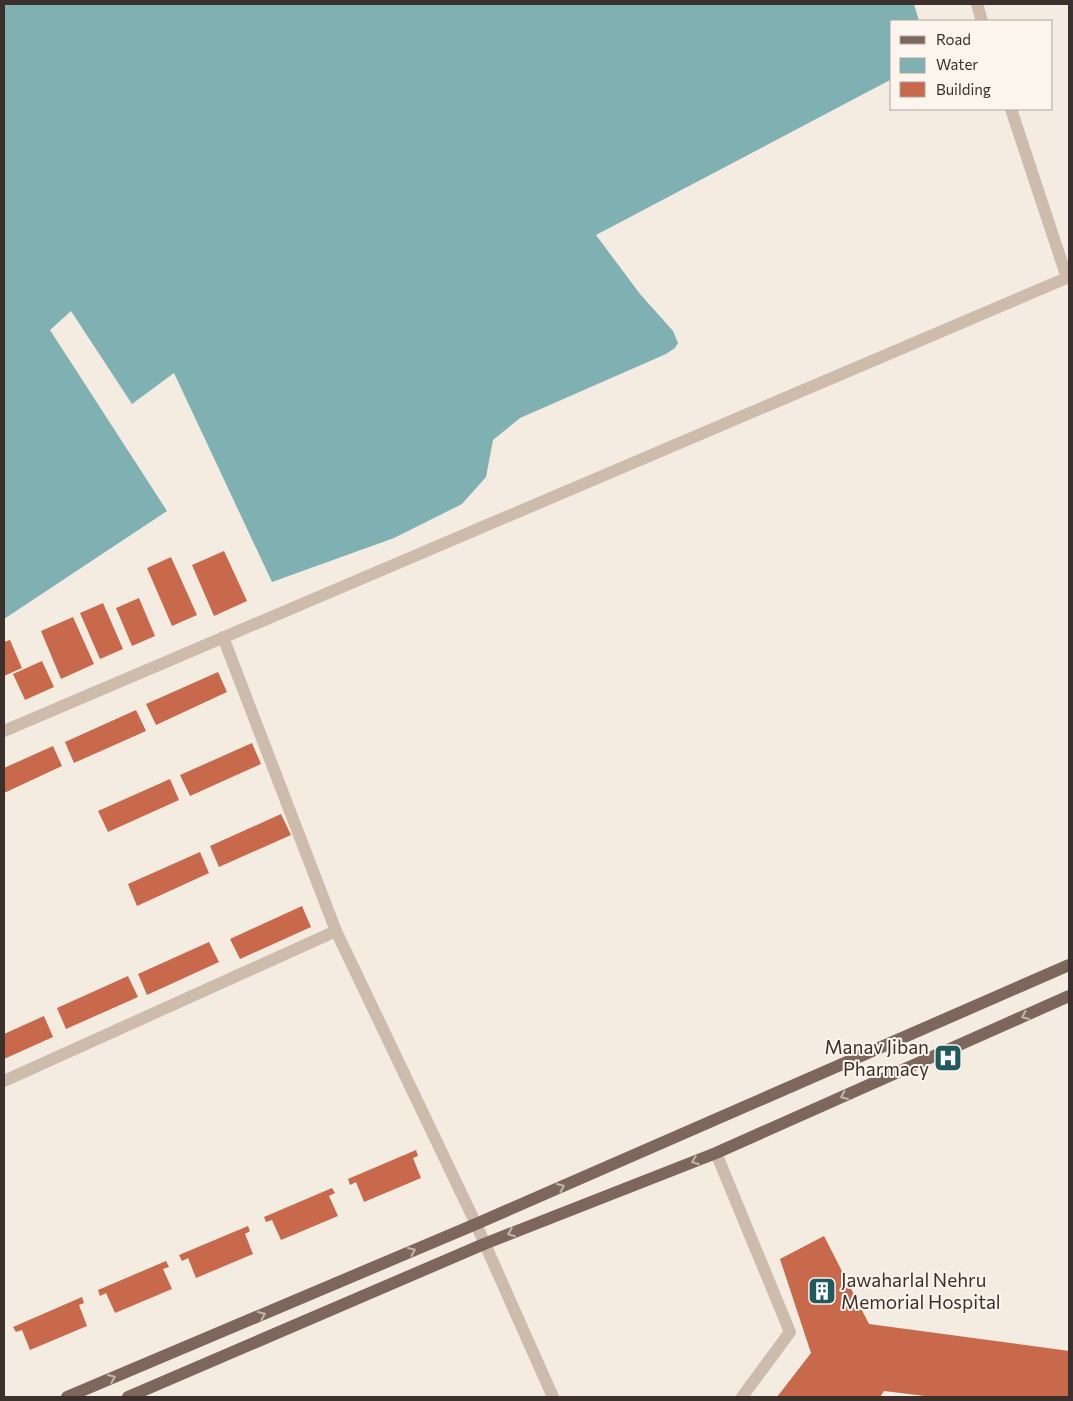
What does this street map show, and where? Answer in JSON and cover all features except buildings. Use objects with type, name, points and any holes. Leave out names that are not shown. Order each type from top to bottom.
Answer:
[{"type":"main road","points":[[68,1397],[476,1224],[1069,965]]},
{"type":"main road","points":[[135,1396],[484,1244],[716,1153],[1069,996]]},
{"type":"street","points":[[977,4],[982,20]]},
{"type":"street","points":[[4,732],[1068,277],[1011,110]]},
{"type":"street","points":[[223,638],[336,931],[476,1224],[552,1397]]},
{"type":"street","points":[[4,1081],[336,931]]},
{"type":"street","points":[[716,1153],[790,1332],[742,1397]]},
{"type":"water","points":[[4,4],[914,4],[919,20],[890,20],[890,80],[596,235],[640,294],[673,331],[678,343],[675,348],[666,354],[520,418],[493,440],[486,477],[462,504],[394,538],[272,582],[174,373],[132,404],[71,311],[50,330],[167,511],[4,619]]},
{"type":"place","name":"Manav Jiban Pharmacy","points":[[948,1058]]},
{"type":"place","name":"Jawaharlal Nehru Memorial Hospital","points":[[822,1291]]}]
